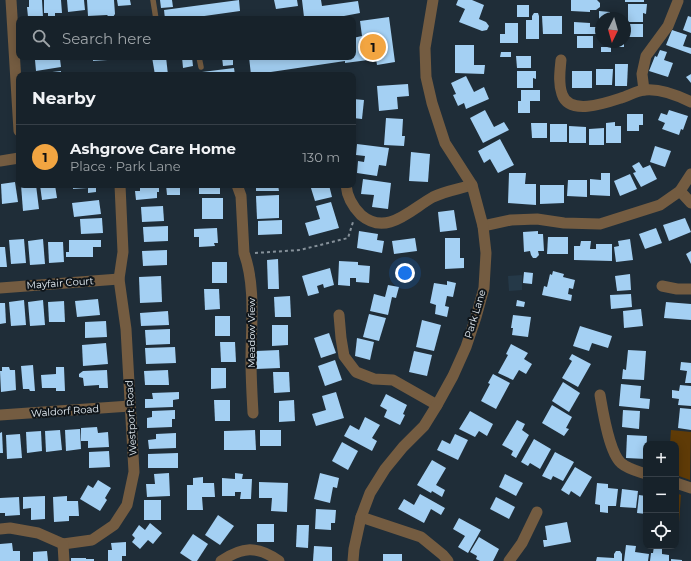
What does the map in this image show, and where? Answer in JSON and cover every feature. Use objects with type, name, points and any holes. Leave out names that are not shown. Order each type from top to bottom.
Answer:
[{"type":"street","points":[[11,0],[16,82]]},
{"type":"street","name":"Park Lane","points":[[353,561],[361,517],[370,493],[385,468],[424,426],[438,405],[466,347],[484,288],[486,253],[483,226],[472,185],[445,143],[432,103],[426,78],[425,48],[433,0]]},
{"type":"street","points":[[644,90],[642,74],[646,56],[668,26],[678,1]]},
{"type":"street","points":[[560,60],[562,96],[572,105],[587,107],[605,103],[644,90],[662,91],[680,96],[691,102]]},
{"type":"street","points":[[0,161],[16,158]]},
{"type":"street","points":[[483,226],[511,220],[538,218],[564,223],[600,224],[660,205],[680,191],[691,174]]},
{"type":"street","points":[[347,188],[355,209],[365,218],[375,222],[387,223],[399,219],[434,197],[472,185]]},
{"type":"street","name":"Westport Road","points":[[63,544],[92,540],[114,525],[127,506],[134,472],[126,329],[119,279],[123,252],[120,188]]},
{"type":"street","name":"Meadow View","points":[[238,188],[241,196],[244,253],[247,261],[251,295],[253,413]]},
{"type":"street","points":[[680,191],[691,203]]},
{"type":"street","name":"Mayfair Court","points":[[0,288],[119,279]]},
{"type":"street","points":[[662,286],[677,289],[691,289]]},
{"type":"street","points":[[339,315],[344,356],[356,372],[374,379],[393,380],[438,405]]},
{"type":"street","points":[[600,395],[613,452],[620,462],[629,469],[643,473]]},
{"type":"street","name":"Waldorf Road","points":[[0,415],[130,406]]},
{"type":"street","points":[[679,485],[691,488]]},
{"type":"street","points":[[509,561],[522,544],[537,512]]},
{"type":"street","points":[[361,517],[421,537],[448,561]]},
{"type":"street","points":[[0,529],[10,528],[38,533],[63,544],[64,561]]},
{"type":"street","points":[[221,561],[234,553],[248,549],[262,553],[278,561]]},
{"type":"lane","points":[[153,0],[156,16]]},
{"type":"lane","points":[[200,60],[201,68]]},
{"type":"path","points":[[244,253],[300,250],[348,238],[354,220],[361,214]]},
{"type":"shaded area","points":[[522,275],[522,290],[509,291],[508,276]]},
{"type":"shaded area","points":[[671,430],[691,432],[690,480],[679,476],[679,441],[670,441]]},
{"type":"shaded area","points":[[679,494],[681,495],[679,522]]},
{"type":"building","points":[[29,0],[42,0],[43,16],[28,16],[27,7],[29,7]]},
{"type":"building","points":[[44,0],[61,0],[62,13],[55,13],[55,16],[48,16],[48,13],[44,13]]},
{"type":"building","points":[[67,0],[84,0],[85,10],[68,12]]},
{"type":"building","points":[[87,0],[114,0],[115,14],[114,16],[88,16]]},
{"type":"building","points":[[117,0],[130,0],[131,5],[118,6]]},
{"type":"building","points":[[160,0],[172,0],[173,7],[161,8]]},
{"type":"building","points":[[239,0],[240,11],[204,16],[165,16],[164,10]]},
{"type":"building","points":[[274,0],[297,0],[298,6],[276,9]]},
{"type":"building","points":[[302,0],[321,0],[322,6],[358,1],[360,13],[344,16],[304,16]]},
{"type":"building","points":[[458,0],[472,0],[484,5],[479,19],[486,22],[489,26],[487,30],[482,31],[459,22],[465,9],[456,5]]},
{"type":"building","points":[[571,0],[597,0],[600,3],[600,7],[596,10],[590,10],[590,12],[571,11]]},
{"type":"building","points":[[625,0],[644,0],[644,2],[625,2]]},
{"type":"building","points":[[628,4],[647,4],[646,14],[643,13],[643,22],[631,22],[631,12],[628,12]]},
{"type":"building","points":[[517,5],[529,5],[529,17],[517,17]]},
{"type":"building","points":[[534,13],[538,13],[539,16],[539,39],[526,39],[526,20],[532,20]]},
{"type":"building","points":[[542,16],[562,16],[562,34],[543,34]]},
{"type":"building","points":[[688,16],[691,17],[691,33],[683,30]]},
{"type":"building","points":[[389,17],[395,62],[377,65],[376,59],[345,63],[345,61],[271,72],[251,72],[249,60],[356,60],[356,37],[362,36],[360,21]]},
{"type":"building","points":[[574,22],[590,23],[590,27],[595,27],[595,34],[574,34]]},
{"type":"building","points":[[505,23],[518,23],[518,43],[500,43],[500,34],[505,34]]},
{"type":"building","points":[[631,24],[643,24],[643,37],[631,37]]},
{"type":"building","points":[[672,30],[687,35],[683,46],[691,48],[691,54],[666,45]]},
{"type":"building","points":[[577,36],[593,36],[593,48],[577,48]]},
{"type":"building","points":[[455,45],[474,45],[474,65],[485,65],[484,74],[455,73]]},
{"type":"building","points":[[601,48],[611,48],[611,52],[601,52]]},
{"type":"building","points":[[660,50],[667,52],[664,60],[673,63],[668,77],[649,71],[655,56],[657,57]]},
{"type":"building","points":[[501,52],[511,52],[511,57],[500,57]]},
{"type":"building","points":[[516,56],[531,56],[531,68],[517,68]]},
{"type":"building","points":[[35,60],[60,60],[61,67],[36,71]]},
{"type":"building","points":[[152,60],[166,60],[168,72],[154,72]]},
{"type":"building","points":[[182,60],[192,60],[193,66],[183,68]]},
{"type":"building","points":[[222,60],[233,60],[233,65],[223,66]]},
{"type":"building","points":[[615,64],[628,64],[627,86],[615,86]]},
{"type":"building","points":[[234,68],[235,72],[202,72]]},
{"type":"building","points":[[596,69],[613,69],[612,85],[596,85]]},
{"type":"building","points":[[517,71],[536,71],[536,79],[533,78],[533,88],[517,88]]},
{"type":"building","points":[[572,71],[592,71],[592,88],[572,88]]},
{"type":"building","points":[[691,74],[691,83],[686,77]]},
{"type":"building","points":[[466,76],[474,92],[484,87],[489,99],[466,109],[464,103],[458,106],[453,95],[456,94],[451,83]]},
{"type":"building","points":[[408,84],[409,96],[397,97],[398,109],[379,111],[377,86]]},
{"type":"building","points":[[521,90],[540,90],[540,101],[530,101],[530,113],[518,113],[518,101],[521,101]]},
{"type":"building","points":[[356,99],[364,100],[362,119],[356,118]]},
{"type":"building","points":[[485,110],[494,127],[504,122],[509,130],[483,143],[470,118]]},
{"type":"building","points":[[669,110],[688,116],[683,130],[681,129],[679,135],[662,129],[665,123],[658,120],[661,113],[667,115]]},
{"type":"building","points":[[627,114],[643,114],[643,125],[639,125],[639,131],[627,131]]},
{"type":"building","points":[[386,118],[403,119],[402,136],[405,136],[404,146],[384,145]]},
{"type":"building","points":[[615,122],[615,126],[621,126],[621,143],[606,143],[606,123]]},
{"type":"building","points":[[531,123],[547,123],[547,138],[532,138]]},
{"type":"building","points":[[550,124],[567,124],[567,142],[550,142]]},
{"type":"building","points":[[569,126],[586,127],[586,143],[569,143]]},
{"type":"building","points":[[604,128],[604,145],[589,145],[589,129]]},
{"type":"building","points":[[500,139],[514,165],[498,173],[490,159],[484,163],[478,151]]},
{"type":"building","points":[[357,144],[389,148],[386,166],[379,165],[377,176],[357,173],[358,161],[364,162],[365,156],[356,155]]},
{"type":"building","points":[[655,146],[671,151],[665,167],[650,162]]},
{"type":"building","points":[[411,152],[430,154],[428,182],[409,181]]},
{"type":"building","points":[[639,162],[643,168],[650,165],[657,179],[641,187],[633,173],[636,172],[632,166]]},
{"type":"building","points":[[509,173],[526,173],[525,184],[536,184],[536,205],[508,203]]},
{"type":"building","points":[[601,173],[610,173],[610,196],[590,195],[590,179],[601,180]]},
{"type":"building","points":[[630,174],[637,189],[620,196],[614,181]]},
{"type":"building","points":[[363,179],[391,183],[388,209],[372,207],[374,195],[361,194]]},
{"type":"building","points":[[568,180],[587,180],[587,197],[567,196]]},
{"type":"building","points":[[15,182],[18,202],[2,204],[1,184]]},
{"type":"building","points":[[540,185],[564,185],[564,203],[540,204]]},
{"type":"building","points":[[21,188],[36,188],[39,209],[23,211]]},
{"type":"building","points":[[40,188],[55,188],[57,198],[42,200]]},
{"type":"building","points":[[88,188],[96,188],[96,192],[88,193]]},
{"type":"building","points":[[140,188],[159,188],[157,198],[136,200],[135,191],[140,191]]},
{"type":"building","points":[[166,188],[180,188],[180,195],[167,195]]},
{"type":"building","points":[[199,188],[220,188],[220,194],[199,194]]},
{"type":"building","points":[[256,188],[278,188],[279,191],[256,191]]},
{"type":"building","points":[[311,188],[330,188],[332,197],[315,201]]},
{"type":"building","points":[[279,195],[279,218],[257,219],[256,196]]},
{"type":"building","points":[[202,198],[223,198],[223,219],[202,219]]},
{"type":"building","points":[[99,200],[101,214],[74,217],[72,203]]},
{"type":"building","points":[[331,202],[339,228],[309,236],[305,223],[320,219],[316,206]]},
{"type":"building","points":[[163,206],[164,221],[142,222],[141,207]]},
{"type":"building","points":[[454,210],[457,230],[440,232],[438,212]]},
{"type":"building","points":[[102,218],[103,233],[81,234],[80,219]]},
{"type":"building","points":[[685,218],[691,232],[669,241],[663,225]]},
{"type":"building","points":[[282,220],[282,234],[258,235],[258,221]]},
{"type":"building","points":[[168,226],[168,241],[144,242],[143,227]]},
{"type":"building","points":[[217,228],[218,243],[214,243],[215,246],[199,247],[199,237],[194,237],[194,229]]},
{"type":"building","points":[[656,228],[662,243],[645,249],[639,234]]},
{"type":"building","points":[[359,231],[378,234],[377,240],[384,241],[382,253],[357,248]]},
{"type":"building","points":[[538,231],[538,234],[543,234],[544,251],[538,251],[539,255],[536,258],[533,258],[530,251],[524,252],[523,232]]},
{"type":"building","points":[[548,237],[568,237],[568,254],[547,254]]},
{"type":"building","points":[[415,238],[417,251],[394,254],[392,241]]},
{"type":"building","points":[[445,238],[460,238],[460,258],[464,258],[464,268],[445,269]]},
{"type":"building","points":[[24,239],[26,263],[11,264],[9,240]]},
{"type":"building","points":[[43,239],[45,264],[30,265],[28,241]]},
{"type":"building","points":[[630,239],[633,260],[616,262],[614,247],[619,246],[618,241]]},
{"type":"building","points":[[69,240],[101,240],[101,247],[93,247],[93,257],[66,257],[66,252],[69,252]]},
{"type":"building","points":[[581,241],[591,241],[590,249],[596,249],[596,244],[612,244],[612,261],[574,260],[574,246],[580,246]]},
{"type":"building","points":[[48,242],[63,242],[64,262],[49,263]]},
{"type":"building","points":[[0,247],[5,247],[7,267],[0,267]]},
{"type":"building","points":[[167,250],[167,265],[143,266],[142,251]]},
{"type":"building","points":[[691,251],[691,264],[686,254]]},
{"type":"building","points":[[278,259],[279,289],[268,289],[267,260]]},
{"type":"building","points":[[339,261],[358,262],[358,265],[370,266],[369,283],[356,282],[356,278],[350,278],[350,286],[338,285]]},
{"type":"building","points":[[212,262],[227,262],[227,283],[212,283]]},
{"type":"building","points":[[330,268],[334,285],[324,288],[323,284],[317,286],[319,293],[308,296],[302,276]]},
{"type":"building","points":[[553,271],[564,274],[563,277],[575,280],[573,289],[569,288],[568,294],[572,295],[571,301],[542,295],[544,286],[547,287],[550,274],[552,275]]},
{"type":"building","points":[[524,272],[533,273],[532,284],[523,283]]},
{"type":"building","points":[[630,274],[631,290],[617,291],[615,276]]},
{"type":"building","points":[[161,276],[162,302],[140,303],[139,277]]},
{"type":"building","points":[[447,281],[456,283],[453,297],[447,296],[445,306],[449,307],[447,317],[435,314],[436,305],[430,303],[434,283],[447,285]]},
{"type":"building","points":[[388,285],[399,287],[396,298],[392,297],[388,315],[370,311],[374,294],[385,297]]},
{"type":"building","points":[[204,289],[219,289],[220,309],[205,310]]},
{"type":"building","points":[[631,294],[632,307],[611,309],[610,295]]},
{"type":"building","points":[[290,296],[291,317],[275,317],[274,297]]},
{"type":"building","points":[[98,299],[100,315],[77,317],[75,301]]},
{"type":"building","points":[[24,300],[26,325],[11,326],[9,302]]},
{"type":"building","points":[[43,300],[45,325],[30,326],[28,302]]},
{"type":"building","points":[[517,300],[525,302],[524,307],[516,306]]},
{"type":"building","points":[[64,301],[65,322],[49,322],[48,302]]},
{"type":"building","points":[[666,302],[691,304],[691,320],[664,318]]},
{"type":"building","points":[[0,303],[5,303],[6,323],[0,324]]},
{"type":"building","points":[[641,309],[643,326],[624,328],[623,311]]},
{"type":"building","points":[[168,311],[169,325],[141,326],[140,313]]},
{"type":"building","points":[[369,314],[386,318],[379,341],[363,337]]},
{"type":"building","points":[[513,315],[531,317],[528,337],[512,335],[513,328],[511,328]]},
{"type":"building","points":[[215,316],[230,316],[230,336],[215,336]]},
{"type":"building","points":[[422,320],[441,325],[434,351],[416,347]]},
{"type":"building","points":[[106,321],[107,337],[85,338],[85,322]]},
{"type":"building","points":[[272,325],[288,325],[288,345],[272,346]]},
{"type":"building","points":[[580,326],[612,336],[608,348],[592,343],[589,351],[573,346]]},
{"type":"building","points":[[170,329],[170,344],[146,345],[145,330]]},
{"type":"building","points":[[329,333],[336,353],[321,358],[314,338]]},
{"type":"building","points":[[357,338],[374,342],[370,360],[355,356]]},
{"type":"building","points":[[220,342],[235,342],[236,362],[221,362]]},
{"type":"building","points":[[106,343],[108,364],[83,366],[82,345]]},
{"type":"building","points":[[511,344],[528,353],[524,359],[532,364],[526,374],[519,370],[513,380],[498,373],[508,355],[506,354]]},
{"type":"building","points":[[175,347],[176,363],[146,364],[145,348]]},
{"type":"building","points":[[279,350],[280,368],[256,369],[256,351]]},
{"type":"building","points":[[628,350],[646,351],[644,380],[622,379],[623,369],[626,370]]},
{"type":"building","points":[[414,351],[432,355],[427,376],[409,372]]},
{"type":"building","points":[[572,354],[591,364],[578,387],[562,378],[572,361],[569,359]]},
{"type":"building","points":[[335,360],[342,380],[325,386],[318,366]]},
{"type":"building","points":[[681,362],[691,363],[691,383],[685,383],[687,371],[680,370]]},
{"type":"building","points":[[33,365],[35,391],[30,391],[29,389],[23,389],[21,366]]},
{"type":"building","points":[[2,367],[9,367],[10,370],[15,370],[16,390],[1,392],[0,371],[2,371]]},
{"type":"building","points":[[56,367],[64,367],[65,391],[56,391],[56,388],[42,388],[41,375],[56,374]]},
{"type":"building","points":[[211,368],[226,368],[226,388],[211,389]]},
{"type":"building","points":[[107,370],[108,388],[99,388],[99,385],[84,386],[83,378],[79,377],[79,374],[83,371]]},
{"type":"building","points":[[168,370],[169,385],[145,385],[144,371]]},
{"type":"building","points":[[273,372],[289,372],[290,392],[274,393]]},
{"type":"building","points":[[493,374],[510,383],[496,409],[481,401],[490,384],[488,383]]},
{"type":"building","points":[[563,382],[580,393],[569,412],[552,401]]},
{"type":"building","points":[[621,384],[641,386],[640,398],[650,399],[649,409],[619,406]]},
{"type":"building","points":[[680,385],[691,386],[691,406],[678,405],[679,399],[672,398],[672,390],[679,391]]},
{"type":"building","points":[[179,392],[179,399],[173,400],[173,407],[145,408],[145,399],[153,399],[152,393]]},
{"type":"building","points":[[336,392],[344,418],[316,426],[312,414],[326,410],[322,396]]},
{"type":"building","points":[[386,394],[407,405],[403,414],[405,415],[400,425],[384,417],[387,410],[380,406]]},
{"type":"building","points":[[214,400],[230,400],[230,421],[215,421]]},
{"type":"building","points":[[294,400],[295,421],[279,422],[279,401]]},
{"type":"building","points":[[552,405],[572,417],[566,428],[569,429],[564,436],[542,423]]},
{"type":"building","points":[[680,408],[691,409],[691,430],[678,428]]},
{"type":"building","points":[[175,410],[175,419],[172,419],[172,427],[147,428],[147,418],[152,417],[152,411]]},
{"type":"building","points":[[623,410],[640,411],[639,429],[622,427]]},
{"type":"building","points":[[470,411],[493,424],[487,436],[479,431],[475,437],[459,429]]},
{"type":"building","points":[[365,417],[380,425],[372,438],[377,441],[372,451],[344,436],[350,425],[359,430]]},
{"type":"building","points":[[517,420],[525,424],[522,430],[529,435],[516,458],[511,455],[513,451],[502,445]]},
{"type":"building","points":[[97,427],[98,433],[108,432],[109,447],[88,448],[88,441],[81,441],[81,428]]},
{"type":"building","points":[[80,429],[81,449],[66,451],[65,430]]},
{"type":"building","points":[[60,430],[62,450],[46,452],[45,431]]},
{"type":"building","points":[[255,430],[256,450],[224,450],[224,431]]},
{"type":"building","points":[[260,430],[281,430],[281,446],[260,446]]},
{"type":"building","points":[[41,431],[42,451],[27,453],[26,432]]},
{"type":"building","points":[[2,432],[3,453],[0,453],[0,433]]},
{"type":"building","points":[[176,433],[176,448],[149,449],[148,440],[156,439],[156,434]]},
{"type":"building","points":[[20,434],[22,458],[7,459],[6,435]]},
{"type":"building","points":[[455,434],[468,440],[458,460],[437,450],[442,440],[450,444]]},
{"type":"building","points":[[627,435],[647,436],[647,441],[643,441],[643,459],[626,458]]},
{"type":"building","points":[[534,439],[551,449],[540,469],[530,463],[528,466],[521,462]]},
{"type":"building","points":[[342,442],[358,451],[348,470],[332,461]]},
{"type":"building","points":[[109,451],[110,467],[89,468],[89,452]]},
{"type":"building","points":[[555,452],[574,462],[563,481],[553,476],[551,480],[542,476]]},
{"type":"building","points":[[178,453],[178,468],[148,468],[148,454]]},
{"type":"building","points":[[432,460],[446,468],[436,485],[445,490],[442,497],[417,485]]},
{"type":"building","points":[[575,467],[592,477],[580,497],[571,491],[569,495],[561,490]]},
{"type":"building","points":[[169,473],[170,496],[147,497],[146,484],[155,484],[154,474]]},
{"type":"building","points":[[235,473],[243,474],[242,479],[252,479],[251,499],[240,499],[241,492],[235,492],[235,496],[222,496],[222,478],[235,479]]},
{"type":"building","points":[[320,473],[339,478],[337,488],[333,487],[330,503],[314,499]]},
{"type":"building","points":[[505,474],[523,483],[516,496],[499,487]]},
{"type":"building","points":[[203,477],[203,483],[214,483],[215,497],[202,497],[203,510],[187,510],[187,485],[193,485],[193,478]]},
{"type":"building","points":[[98,480],[111,488],[105,498],[107,500],[100,511],[80,499],[88,485],[93,488]]},
{"type":"building","points":[[259,482],[288,483],[287,512],[271,511],[272,498],[259,498]]},
{"type":"building","points":[[597,483],[608,484],[608,488],[618,489],[616,506],[608,506],[608,513],[600,512],[600,505],[595,504]]},
{"type":"building","points":[[622,489],[638,491],[636,508],[620,507]]},
{"type":"building","points":[[420,494],[445,508],[441,515],[431,509],[424,523],[398,509],[404,499],[414,505]]},
{"type":"building","points":[[639,495],[643,496],[643,514],[637,513]]},
{"type":"building","points":[[45,496],[45,519],[31,520],[31,508],[23,509],[23,497]]},
{"type":"building","points":[[67,496],[67,501],[78,501],[79,516],[69,516],[69,521],[54,522],[53,497]]},
{"type":"building","points":[[19,497],[20,515],[5,516],[5,513],[0,513],[0,498]]},
{"type":"building","points":[[496,497],[515,507],[509,519],[490,509]]},
{"type":"building","points":[[144,500],[161,500],[161,520],[144,520]]},
{"type":"building","points":[[316,509],[336,510],[335,523],[331,523],[331,530],[315,529]]},
{"type":"building","points":[[218,515],[234,526],[220,545],[205,535]]},
{"type":"building","points":[[459,518],[481,530],[468,553],[458,547],[465,536],[453,529]]},
{"type":"building","points":[[567,522],[571,542],[544,547],[543,540],[547,540],[545,526]]},
{"type":"building","points":[[150,523],[162,533],[153,544],[148,540],[140,549],[132,542],[135,538],[132,535],[139,525],[145,530]]},
{"type":"building","points":[[257,524],[274,524],[274,542],[257,542]]},
{"type":"building","points":[[297,525],[309,525],[308,548],[296,547]]},
{"type":"building","points":[[193,534],[208,544],[197,561],[192,561],[180,553]]},
{"type":"building","points":[[479,537],[499,549],[493,561],[480,561],[476,559],[477,556],[470,552]]},
{"type":"building","points":[[126,542],[126,556],[122,556],[122,561],[108,561],[108,550],[112,550],[111,543]]},
{"type":"building","points":[[12,543],[13,551],[20,551],[20,561],[0,561],[0,544]]},
{"type":"building","points":[[626,545],[636,546],[635,552],[649,554],[648,561],[624,561]]},
{"type":"building","points":[[314,546],[332,547],[332,561],[313,561]]},
{"type":"building","points":[[654,549],[662,549],[662,554],[669,555],[669,561],[650,561],[651,553],[653,553]]},
{"type":"building","points":[[47,551],[48,561],[33,561],[33,552]]},
{"type":"building","points":[[616,551],[620,551],[622,554],[622,561],[596,561],[597,557],[614,558]]},
{"type":"building","points":[[383,554],[402,554],[402,561],[383,561]]},
{"type":"building","points":[[71,558],[94,559],[94,561],[71,561]]},
{"type":"building","points":[[671,559],[682,560],[682,561],[671,561]]},
{"type":"place","name":"Ashgrove Care Home","points":[[373,47]]}]
